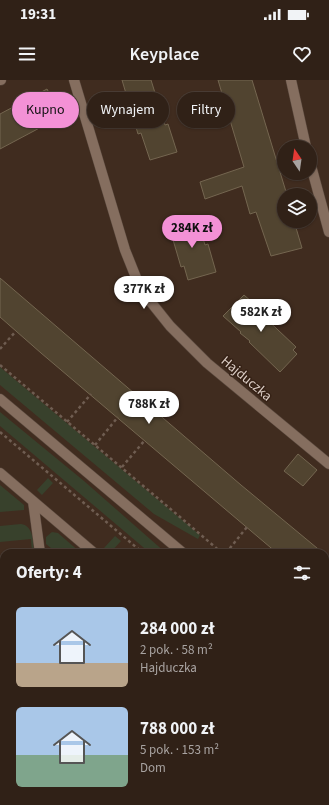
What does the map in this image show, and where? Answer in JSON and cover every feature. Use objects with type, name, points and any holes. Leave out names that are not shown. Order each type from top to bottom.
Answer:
[{"type":"street","name":"Hajduczka","points":[[74,80],[125,250],[137,280],[146,296],[170,326],[207,363],[329,464]]},
{"type":"street","points":[[291,80],[304,140]]},
{"type":"street","points":[[315,180],[329,232]]},
{"type":"street","points":[[0,399],[178,549]]},
{"type":"street","points":[[0,473],[89,549]]},
{"type":"street","points":[[34,501],[40,549]]},
{"type":"path","points":[[0,349],[16,330]]},
{"type":"path","points":[[0,365],[217,549]]},
{"type":"path","points":[[67,422],[91,394]]},
{"type":"path","points":[[95,445],[118,417]]},
{"type":"path","points":[[0,432],[138,549]]},
{"type":"path","points":[[122,467],[145,440]]},
{"type":"path","points":[[229,549],[247,528]]},
{"type":"green space","points":[[0,367],[200,535],[198,539],[154,514],[0,385]]},
{"type":"green space","points":[[0,412],[84,481],[161,549],[145,549],[0,426]]},
{"type":"green space","points":[[48,478],[53,483],[42,495],[37,490]]},
{"type":"green space","points":[[0,485],[24,505],[24,510],[0,512]]},
{"type":"green space","points":[[25,525],[31,531],[34,549],[32,549],[31,539],[0,542],[0,526]]},
{"type":"green space","points":[[52,532],[58,533],[76,549],[52,549],[46,544],[46,537]]},
{"type":"green space","points":[[115,536],[121,541],[114,549],[104,548]]},
{"type":"building","points":[[122,80],[151,80],[155,92],[126,92]]},
{"type":"building","points":[[218,80],[252,80],[277,162],[277,180],[282,180],[285,188],[277,188],[277,228],[296,228],[302,248],[271,256],[256,212],[250,214],[242,186],[205,199],[200,182],[244,167],[232,128],[235,128],[235,92],[222,92]]},
{"type":"building","points":[[47,89],[49,92],[41,92]]},
{"type":"building","points":[[12,108],[12,128],[39,128],[0,149],[0,114]]},
{"type":"building","points":[[169,127],[177,152],[150,160],[141,133],[138,134],[136,128]]},
{"type":"building","points":[[197,218],[205,245],[208,244],[216,272],[188,280],[184,266],[181,267],[169,226]]},
{"type":"building","points":[[0,278],[241,485],[318,549],[272,549],[0,317]]},
{"type":"building","points":[[244,295],[261,310],[259,312],[296,347],[293,350],[297,354],[280,372],[249,342],[250,341],[240,333],[241,332],[223,316]]},
{"type":"building","points":[[298,454],[317,470],[303,486],[284,471]]}]
